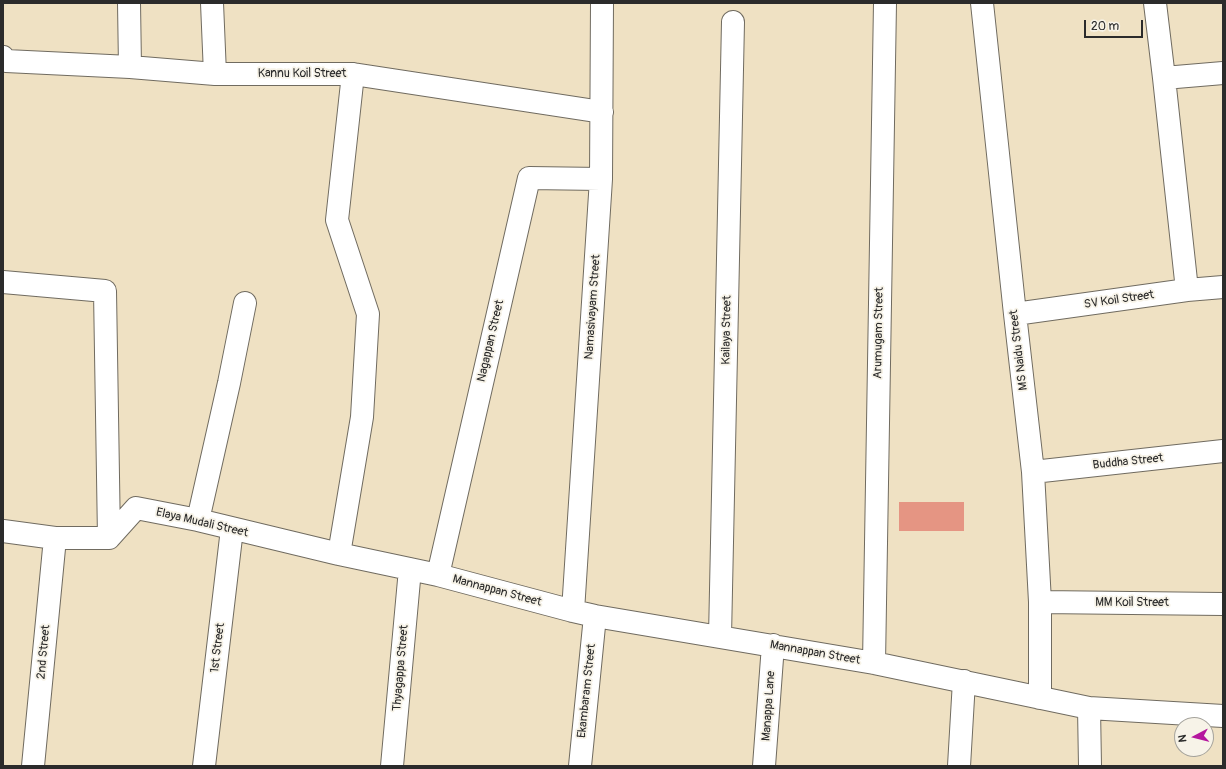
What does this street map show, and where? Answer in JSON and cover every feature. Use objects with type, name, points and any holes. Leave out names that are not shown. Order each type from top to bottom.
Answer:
[{"type":"street","points":[[129,3],[130,67]]},
{"type":"street","points":[[212,3],[215,74]]},
{"type":"street","name":"Namasivayam Street","points":[[573,612],[601,179],[602,3]]},
{"type":"street","name":"Arumugam Street","points":[[874,663],[885,3]]},
{"type":"street","name":"MS Naidu Street","points":[[982,3],[1014,314],[1033,472],[1040,602],[1040,698]]},
{"type":"street","points":[[1155,3],[1187,290]]},
{"type":"street","name":"Kailaya Street","points":[[720,637],[733,22]]},
{"type":"street","name":"Kannu Koil Street","points":[[3,57],[6,61],[130,67],[215,74],[353,74],[602,112]]},
{"type":"street","points":[[1164,78],[1223,73]]},
{"type":"street","points":[[338,554],[362,417],[368,314],[337,220],[353,74]]},
{"type":"street","name":"Nagappan Street","points":[[438,575],[529,178],[601,179]]},
{"type":"street","points":[[3,282],[105,291],[109,538],[55,538],[3,531]]},
{"type":"street","name":"SV Koil Street","points":[[1014,314],[1187,290],[1223,287]]},
{"type":"street","points":[[198,520],[229,383],[244,303]]},
{"type":"street","name":"Buddha Street","points":[[1033,472],[1223,451]]},
{"type":"street","name":"Elaya Mudali Street","points":[[109,538],[136,508],[198,520],[338,554],[410,569]]},
{"type":"street","name":"1st Street","points":[[204,766],[232,529]]},
{"type":"street","name":"2nd Street","points":[[33,766],[55,538]]},
{"type":"street","name":"Mannappan Street","points":[[410,569],[438,575],[573,612],[874,663],[1089,708],[1223,716]]},
{"type":"street","name":"Thyagappa Street","points":[[392,766],[410,569]]},
{"type":"street","name":"MM Koil Street","points":[[1040,602],[1223,604]]},
{"type":"street","name":"Ekambaram Street","points":[[580,766],[595,616]]},
{"type":"street","name":"Manappa Lane","points":[[764,766],[773,645]]},
{"type":"street","points":[[959,766],[964,681]]},
{"type":"street","points":[[1089,708],[1090,766]]},
{"type":"building","points":[[899,502],[964,502],[964,531],[899,531]]}]
